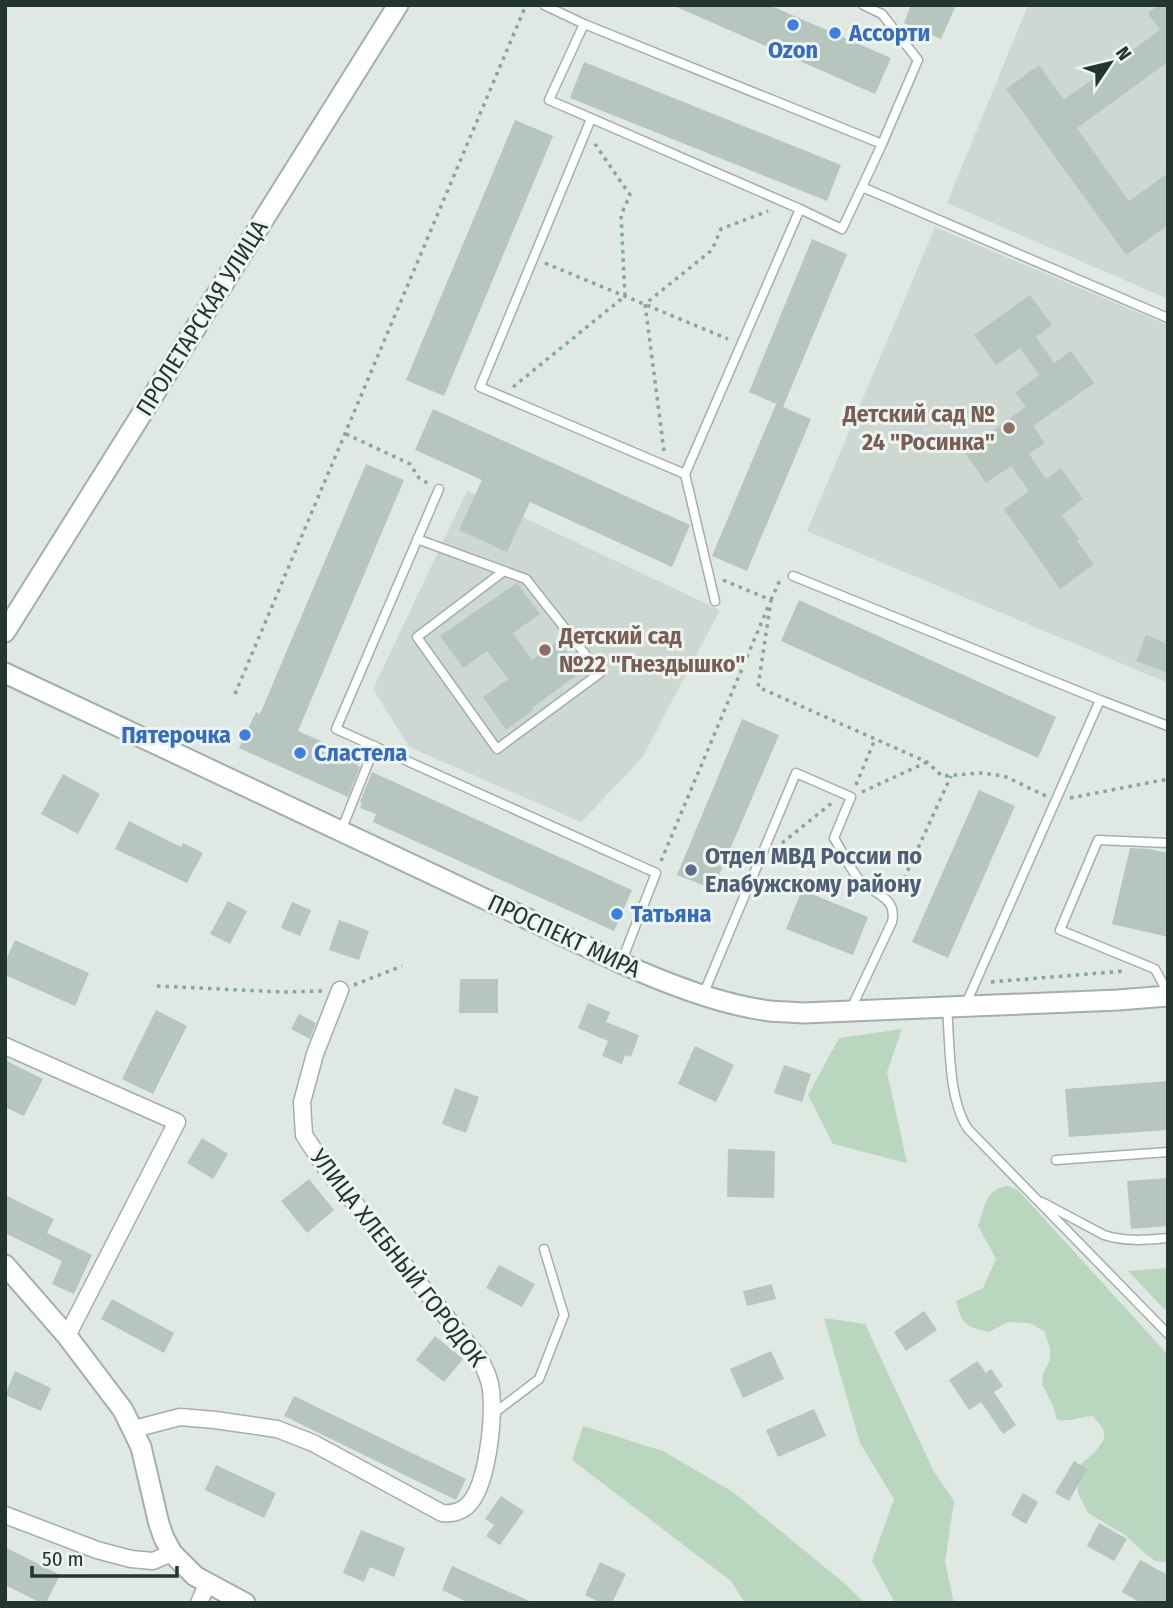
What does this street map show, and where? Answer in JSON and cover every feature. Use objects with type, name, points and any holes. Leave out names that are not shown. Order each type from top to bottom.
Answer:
[{"type":"street","name":"ПРОЛЕТАРСКАЯ УЛИЦА","points":[[5,632],[398,5]]},
{"type":"street","name":"ПРОСПЕКТ МИРА","points":[[5,673],[660,981],[735,1004],[769,1011],[803,1013],[1118,1000],[1168,995]]},
{"type":"street","name":"УЛИЦА ХЛЕБНЫЙ ГОРОДОК","points":[[134,1429],[180,1417],[277,1429],[313,1443],[442,1513],[460,1511],[474,1497],[486,1464],[491,1415],[491,1389],[487,1373],[480,1359],[323,1164],[304,1135],[302,1102],[315,1054],[340,990]]},
{"type":"street","points":[[5,1046],[177,1122],[67,1336]]},
{"type":"street","points":[[5,1265],[67,1336],[111,1393],[134,1429],[141,1447],[159,1524],[172,1553],[183,1567],[207,1584],[245,1603]]},
{"type":"street","points":[[5,1515],[97,1550],[131,1559],[153,1561],[172,1553]]},
{"type":"street","points":[[199,1603],[207,1584]]},
{"type":"lane","points":[[544,5],[583,24],[882,144]]},
{"type":"lane","points":[[583,24],[549,100],[842,229],[918,60],[882,14],[863,5]]},
{"type":"lane","points":[[882,14],[886,5]]},
{"type":"lane","points":[[590,119],[480,387],[685,474]]},
{"type":"lane","points":[[862,187],[1168,318]]},
{"type":"lane","points":[[715,601],[685,474],[800,209]]},
{"type":"lane","points":[[439,489],[336,729],[656,873],[621,963]]},
{"type":"lane","points":[[418,539],[526,579],[600,673],[497,749],[417,637],[504,571]]},
{"type":"lane","points":[[793,576],[1168,726]]},
{"type":"lane","points":[[1100,700],[1055,801],[956,1006],[955,1101],[962,1121],[975,1138],[1168,1334]]},
{"type":"lane","points":[[341,831],[375,746]]},
{"type":"lane","points":[[704,995],[796,773],[847,795],[834,838],[859,879],[887,900],[894,914],[850,1012]]},
{"type":"lane","points":[[1168,843],[1098,840],[1060,930],[1155,969],[1168,995]]},
{"type":"lane","points":[[1056,1160],[1168,1152]]},
{"type":"lane","points":[[1034,1198],[1113,1238],[1168,1238]]},
{"type":"lane","points":[[491,1415],[539,1379],[564,1315],[544,1250]]},
{"type":"path","points":[[235,694],[526,5]]},
{"type":"path","points":[[586,130],[630,195],[621,215],[625,296]]},
{"type":"path","points":[[645,304],[712,250],[721,229],[787,204]]},
{"type":"path","points":[[533,258],[741,345]]},
{"type":"path","points":[[501,396],[625,296]]},
{"type":"path","points":[[645,304],[667,466]]},
{"type":"path","points":[[346,434],[410,464],[419,478],[439,489]]},
{"type":"path","points":[[656,873],[771,600],[784,573],[793,576]]},
{"type":"path","points":[[708,574],[771,600]]},
{"type":"path","points":[[771,600],[758,687],[927,762],[942,776],[982,772],[1003,776],[1055,801],[1168,779]]},
{"type":"path","points":[[847,795],[876,739]]},
{"type":"path","points":[[759,863],[847,795],[927,762]]},
{"type":"path","points":[[892,906],[951,776]]},
{"type":"path","points":[[157,986],[283,992],[340,990],[402,966]]},
{"type":"path","points":[[990,982],[1155,969]]},
{"type":"shaded area","points":[[1028,5],[1168,5],[1168,299],[947,203]]},
{"type":"shaded area","name":"Детский сад № 24 \"Росинка\"","points":[[935,227],[1168,325],[1168,683],[807,531]]},
{"type":"shaded area","name":"Детский сад №22 \"Гнездышко\"","points":[[467,491],[720,610],[642,758],[581,822],[409,747],[373,689]]},
{"type":"green space","points":[[902,1029],[887,1072],[907,1163],[833,1144],[808,1095],[839,1038]]},
{"type":"green space","points":[[1008,1186],[1018,1190],[1168,1355],[1168,1560],[1165,1562],[1155,1561],[1125,1535],[1088,1513],[1078,1493],[1079,1466],[1100,1446],[1104,1432],[1093,1416],[1057,1420],[1042,1384],[1043,1374],[1050,1360],[1050,1348],[1044,1331],[1030,1323],[1008,1322],[989,1332],[970,1326],[960,1315],[956,1301],[983,1288],[996,1259],[978,1226],[985,1206],[990,1195]]},
{"type":"green space","points":[[1168,1268],[1168,1313],[1128,1271]]},
{"type":"green space","points":[[824,1318],[865,1324],[934,1472],[954,1501],[945,1562],[954,1603],[895,1603],[872,1561],[894,1499],[860,1443]]},
{"type":"green space","points":[[583,1426],[663,1451],[733,1492],[865,1603],[745,1603],[731,1581],[572,1460]]},
{"type":"building","points":[[672,5],[769,5],[891,58],[875,94]]},
{"type":"building","points":[[911,5],[956,5],[941,39],[904,23]]},
{"type":"building","points":[[1158,5],[1168,5],[1168,62],[1077,128],[1129,201],[1168,173],[1168,225],[1126,255],[1006,89],[1039,65],[1064,100],[1160,30],[1148,13]]},
{"type":"building","points":[[584,62],[841,165],[827,201],[570,98]]},
{"type":"building","points":[[515,120],[553,136],[444,396],[406,380]]},
{"type":"building","points":[[812,239],[847,254],[783,407],[811,419],[747,571],[712,556],[776,404],[781,406],[749,392]]},
{"type":"building","points":[[1030,295],[1052,325],[1036,337],[1054,363],[1071,351],[1094,383],[1033,426],[1045,443],[1029,454],[1046,479],[1061,468],[1083,499],[1062,515],[1094,564],[1060,589],[1004,509],[1029,491],[1011,466],[986,483],[964,451],[1026,407],[1015,393],[1039,375],[1020,348],[996,365],[974,335]]},
{"type":"building","points":[[433,409],[690,525],[672,567],[530,502],[507,552],[459,530],[482,480],[415,450]]},
{"type":"building","points":[[366,464],[404,480],[298,731],[360,758],[357,766],[360,767],[348,797],[239,748],[256,712],[260,714]]},
{"type":"building","points":[[517,583],[540,614],[513,633],[532,660],[559,641],[581,672],[506,730],[483,697],[508,679],[487,651],[463,668],[440,636]]},
{"type":"building","points":[[799,600],[1056,717],[1038,758],[781,641]]},
{"type":"building","points":[[1146,635],[1168,644],[1168,673],[1136,661]]},
{"type":"building","points":[[742,719],[779,735],[713,889],[677,875]]},
{"type":"building","points":[[372,772],[632,890],[614,931],[373,822],[376,814],[360,808]]},
{"type":"building","points":[[63,774],[100,794],[78,834],[41,814]]},
{"type":"building","points":[[979,790],[1015,806],[948,958],[912,942]]},
{"type":"building","points":[[129,821],[181,847],[183,843],[203,853],[187,883],[115,849]]},
{"type":"building","points":[[1130,848],[1168,853],[1168,937],[1112,924]]},
{"type":"building","points":[[802,890],[868,917],[853,955],[786,929]]},
{"type":"building","points":[[228,901],[247,911],[230,944],[210,934]]},
{"type":"building","points":[[292,902],[311,910],[300,936],[281,928]]},
{"type":"building","points":[[339,920],[369,931],[359,960],[329,950]]},
{"type":"building","points":[[15,940],[89,973],[75,1006],[5,975],[5,962]]},
{"type":"building","points":[[460,979],[498,979],[498,1013],[459,1013]]},
{"type":"building","points":[[588,1003],[610,1012],[606,1022],[639,1035],[631,1057],[625,1055],[622,1064],[602,1056],[608,1041],[578,1028]]},
{"type":"building","points":[[156,1010],[187,1026],[153,1094],[122,1079]]},
{"type":"building","points":[[299,1014],[316,1023],[310,1039],[291,1029]]},
{"type":"building","points":[[695,1046],[734,1065],[716,1102],[678,1084]]},
{"type":"building","points":[[5,1060],[43,1079],[24,1116],[5,1107]]},
{"type":"building","points":[[784,1065],[811,1074],[802,1102],[774,1093]]},
{"type":"building","points":[[1168,1081],[1168,1130],[1069,1137],[1065,1089]]},
{"type":"building","points":[[455,1088],[479,1097],[466,1133],[442,1124]]},
{"type":"building","points":[[202,1138],[228,1154],[213,1179],[187,1163]]},
{"type":"building","points":[[728,1149],[775,1151],[774,1198],[727,1197]]},
{"type":"building","points":[[1168,1178],[1168,1226],[1131,1229],[1127,1181]]},
{"type":"building","points":[[309,1179],[334,1210],[307,1233],[281,1201]]},
{"type":"building","points":[[5,1195],[54,1219],[47,1233],[92,1255],[74,1294],[52,1284],[62,1261],[5,1233]]},
{"type":"building","points":[[499,1265],[535,1284],[522,1307],[486,1288]]},
{"type":"building","points":[[772,1284],[776,1299],[747,1306],[743,1291]]},
{"type":"building","points":[[112,1299],[174,1333],[164,1353],[101,1319]]},
{"type":"building","points":[[924,1311],[937,1330],[906,1351],[894,1332]]},
{"type":"building","points":[[435,1336],[463,1359],[444,1382],[416,1360]]},
{"type":"building","points":[[771,1351],[784,1379],[743,1398],[730,1369]]},
{"type":"building","points":[[977,1361],[986,1373],[991,1369],[1003,1386],[994,1392],[1016,1425],[1003,1434],[981,1402],[969,1410],[949,1380]]},
{"type":"building","points":[[15,1371],[51,1388],[41,1411],[5,1395]]},
{"type":"building","points":[[294,1396],[466,1479],[456,1500],[284,1416]]},
{"type":"building","points":[[814,1409],[826,1436],[778,1457],[766,1430]]},
{"type":"building","points":[[1074,1461],[1087,1469],[1069,1501],[1055,1493]]},
{"type":"building","points":[[216,1465],[276,1493],[264,1518],[205,1490]]},
{"type":"building","points":[[1023,1493],[1038,1502],[1026,1524],[1011,1515]]},
{"type":"building","points":[[501,1496],[524,1511],[500,1545],[486,1536],[494,1525],[485,1519]]},
{"type":"building","points":[[1099,1523],[1127,1539],[1114,1561],[1087,1546]]},
{"type":"building","points":[[361,1530],[405,1548],[394,1577],[370,1567],[364,1582],[343,1573]]},
{"type":"building","points":[[5,1547],[60,1575],[46,1603],[5,1585]]},
{"type":"building","points":[[1140,1560],[1168,1575],[1168,1603],[1141,1603],[1122,1592]]},
{"type":"building","points":[[600,1562],[626,1574],[612,1603],[601,1603],[585,1595]]},
{"type":"building","points":[[452,1566],[534,1603],[469,1603],[442,1590]]},
{"type":"place","name":"Ozon","points":[[793,25]]},
{"type":"place","name":"Ассорти","points":[[835,33]]},
{"type":"place","name":"Детский сад № 24 \"Росинка\"","points":[[1009,428]]},
{"type":"place","name":"Детский сад №22 \"Гнездышко\"","points":[[545,650]]},
{"type":"place","name":"Пятерочка","points":[[245,735]]},
{"type":"place","name":"Сластела","points":[[300,753]]},
{"type":"place","name":"Отдел МВД России по Елабужскому району","points":[[691,870]]},
{"type":"place","name":"Татьяна","points":[[617,914]]}]
